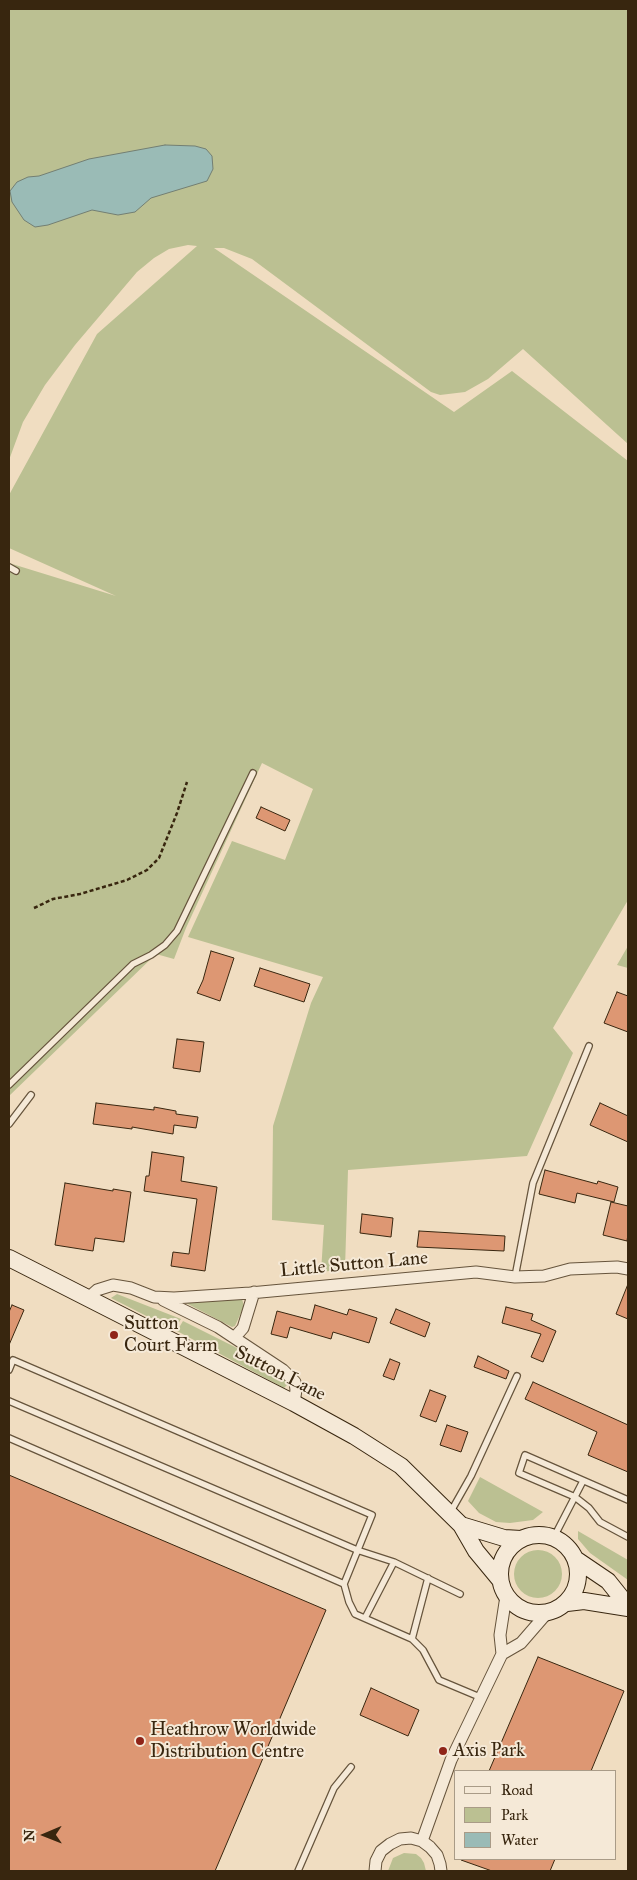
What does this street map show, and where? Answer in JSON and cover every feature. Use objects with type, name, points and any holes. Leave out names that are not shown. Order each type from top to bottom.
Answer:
[{"type":"street","name":"Sutton Lane","points":[[9,1258],[294,1404],[354,1436],[401,1466],[461,1525],[476,1551],[500,1580]]},
{"type":"street","name":"Little Sutton Lane","points":[[88,1298],[96,1290],[112,1285],[132,1288],[154,1297],[174,1298],[476,1272],[515,1277],[544,1276],[570,1269],[617,1267],[628,1269]]},
{"type":"street","points":[[235,1337],[243,1328],[254,1292]]},
{"type":"street","points":[[154,1297],[200,1317],[235,1337],[293,1379],[296,1390],[294,1404]]},
{"type":"street","name":"Sutton Lane","points":[[461,1525],[504,1538],[521,1540]]},
{"type":"street","points":[[577,1560],[578,1583],[574,1593],[558,1610],[547,1614],[531,1613],[513,1604],[506,1596],[499,1571],[505,1554],[521,1540],[543,1535],[554,1537],[564,1543],[577,1560],[608,1581],[628,1607]]},
{"type":"street","points":[[422,1841],[451,1760],[502,1654],[500,1635],[506,1596]]},
{"type":"street","points":[[566,1603],[584,1602],[628,1607]]},
{"type":"street","points":[[502,1654],[520,1643],[547,1614]]},
{"type":"street","points":[[375,1871],[376,1861],[381,1851],[390,1844],[406,1838],[422,1841],[430,1847],[436,1855],[441,1871]]},
{"type":"lane","points":[[9,567],[16,571]]},
{"type":"lane","points":[[9,1085],[133,964],[165,945],[177,931],[253,773]]},
{"type":"lane","points":[[515,1277],[533,1183],[589,1046]]},
{"type":"lane","points":[[9,1124],[31,1095]]},
{"type":"lane","points":[[9,1370],[13,1360],[372,1516],[344,1584],[349,1602],[355,1614],[412,1639],[423,1650],[438,1680],[482,1698]]},
{"type":"lane","points":[[449,1514],[471,1476],[517,1376]]},
{"type":"lane","points":[[9,1401],[357,1550],[394,1562],[460,1594]]},
{"type":"lane","points":[[9,1438],[344,1584]]},
{"type":"lane","points":[[628,1500],[525,1455],[519,1473],[575,1496],[589,1508],[600,1522],[628,1537]]},
{"type":"lane","points":[[554,1537],[583,1481]]},
{"type":"lane","points":[[365,1618],[394,1562]]},
{"type":"lane","points":[[412,1639],[428,1578]]},
{"type":"lane","points":[[298,1871],[334,1788],[351,1767]]},
{"type":"path","points":[[34,908],[53,899],[80,894],[128,880],[147,870],[159,858],[187,782]]},
{"type":"green space","points":[[9,9],[628,9],[628,444],[523,349],[488,379],[465,392],[440,395],[431,392],[252,259],[224,248],[214,248],[454,412],[512,371],[628,461],[628,900],[553,1028],[573,1053],[527,1156],[348,1170],[345,1269],[321,1272],[324,1225],[272,1220],[273,1126],[311,1003],[323,977],[188,937],[232,841],[285,860],[313,789],[262,763],[186,928],[174,959],[156,954],[9,1096],[9,563],[116,596],[9,548],[9,495],[97,334],[197,246],[188,245],[169,249],[137,272],[75,345],[45,385],[23,422],[9,460]]},
{"type":"green space","points":[[628,946],[628,968],[617,965]]},
{"type":"green space","points":[[117,1294],[181,1319],[174,1330],[111,1298]]},
{"type":"green space","points":[[242,1299],[244,1306],[235,1326],[232,1327],[186,1303]]},
{"type":"green space","points":[[183,1321],[235,1347],[289,1383],[284,1388],[177,1331]]},
{"type":"green space","points":[[480,1477],[543,1512],[533,1520],[510,1523],[496,1522],[479,1513],[468,1501]]},
{"type":"green space","points":[[578,1531],[628,1560],[628,1580],[590,1553],[578,1539]]},
{"type":"green space","points":[[533,1550],[543,1550],[555,1557],[562,1569],[562,1579],[555,1591],[543,1598],[533,1598],[525,1594],[518,1587],[514,1579],[514,1569],[518,1561],[525,1554]]},
{"type":"green space","points":[[404,1853],[416,1854],[421,1858],[426,1871],[388,1871],[393,1858]]},
{"type":"water","points":[[165,145],[195,146],[206,149],[212,156],[213,169],[207,181],[151,198],[135,212],[118,215],[92,210],[48,225],[35,227],[24,220],[12,202],[10,191],[17,182],[28,177],[39,176],[89,159]]},
{"type":"building","points":[[261,807],[290,820],[285,831],[256,818]]},
{"type":"building","points":[[211,951],[234,958],[220,1001],[197,993],[203,980]]},
{"type":"building","points":[[260,968],[310,984],[304,1002],[254,986]]},
{"type":"building","points":[[617,992],[628,996],[628,1032],[604,1023]]},
{"type":"building","points":[[177,1039],[204,1042],[200,1072],[173,1068]]},
{"type":"building","points":[[96,1103],[154,1110],[154,1107],[176,1111],[176,1114],[198,1117],[196,1128],[174,1125],[173,1134],[132,1127],[132,1129],[93,1124]]},
{"type":"building","points":[[600,1103],[628,1116],[628,1142],[590,1125]]},
{"type":"building","points":[[152,1152],[184,1157],[181,1181],[217,1187],[205,1271],[171,1266],[173,1252],[189,1254],[197,1199],[144,1191],[146,1176],[149,1176]]},
{"type":"building","points":[[545,1170],[597,1184],[598,1181],[618,1187],[614,1202],[577,1193],[575,1203],[539,1194]]},
{"type":"building","points":[[65,1183],[131,1192],[124,1242],[95,1238],[93,1251],[55,1245]]},
{"type":"building","points":[[611,1202],[628,1206],[627,1241],[603,1235]]},
{"type":"building","points":[[362,1214],[393,1218],[391,1237],[360,1233]]},
{"type":"building","points":[[419,1231],[505,1236],[504,1251],[417,1247]]},
{"type":"building","points":[[628,1284],[628,1319],[616,1314]]},
{"type":"building","points":[[12,1305],[24,1310],[9,1345],[9,1312]]},
{"type":"building","points":[[315,1305],[347,1315],[349,1309],[377,1318],[369,1343],[333,1332],[331,1339],[290,1327],[287,1338],[271,1334],[277,1311],[311,1320]]},
{"type":"building","points":[[506,1307],[533,1314],[531,1320],[556,1331],[543,1362],[531,1357],[541,1334],[502,1323]]},
{"type":"building","points":[[396,1309],[430,1323],[425,1337],[390,1323]]},
{"type":"building","points":[[478,1356],[509,1371],[506,1379],[474,1367]]},
{"type":"building","points":[[390,1359],[400,1363],[394,1380],[383,1376]]},
{"type":"building","points":[[533,1382],[628,1425],[628,1472],[588,1455],[597,1432],[525,1399]]},
{"type":"building","points":[[430,1390],[446,1396],[436,1422],[420,1416]]},
{"type":"building","points":[[447,1425],[468,1432],[461,1452],[440,1445]]},
{"type":"building","name":"Heathrow Worldwide Distribution Centre","points":[[9,1475],[326,1610],[215,1871],[9,1871]]},
{"type":"building","points":[[538,1657],[624,1691],[591,1770],[489,1770]]},
{"type":"building","points":[[371,1688],[419,1710],[408,1736],[360,1715]]},
{"type":"building","points":[[461,1860],[555,1860],[550,1871],[492,1871]]},
{"type":"place","name":"Sutton Court Farm","points":[[114,1335]]},
{"type":"place","name":"Heathrow Worldwide Distribution Centre","points":[[140,1741]]},
{"type":"place","name":"Axis Park","points":[[443,1751]]}]
